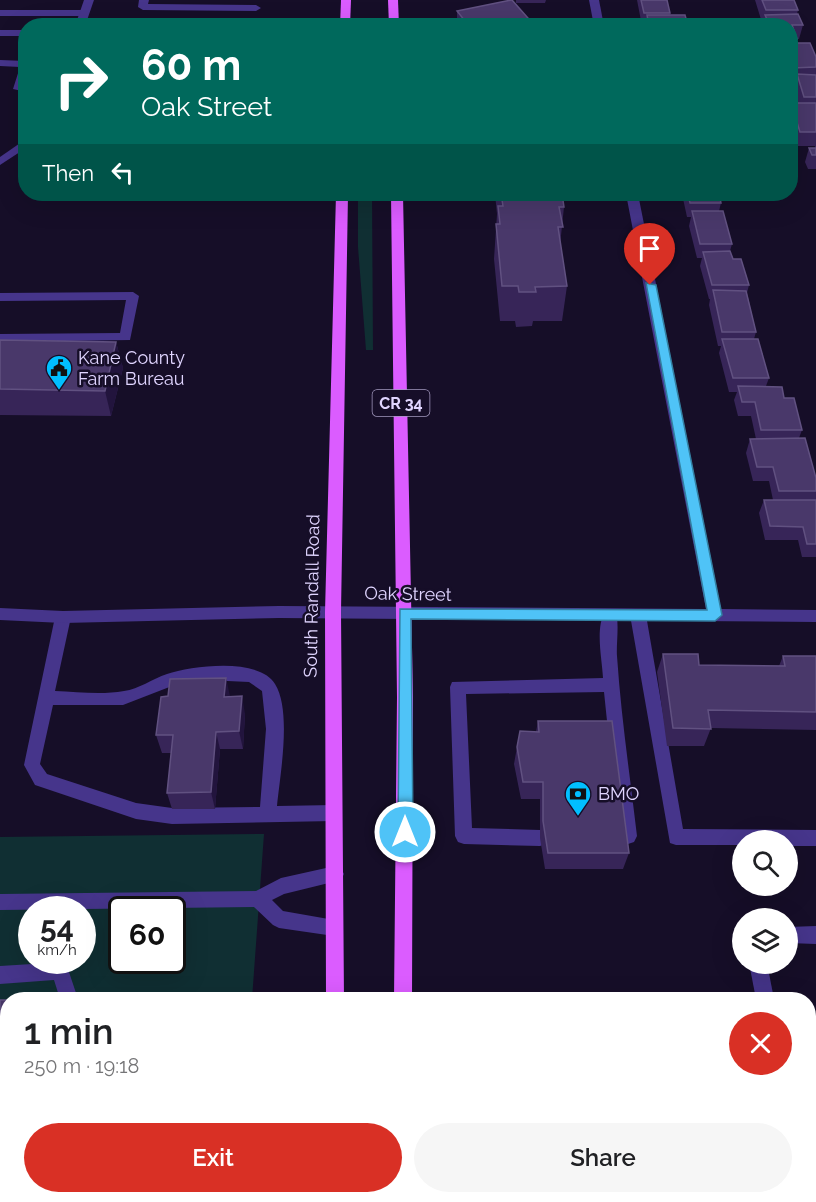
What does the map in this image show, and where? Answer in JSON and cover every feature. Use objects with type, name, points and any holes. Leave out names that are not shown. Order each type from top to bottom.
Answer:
[{"type":"main road","points":[[345,18],[346,0]]},
{"type":"main road","points":[[393,0],[394,18]]},
{"type":"main road","name":"South Randall Road","points":[[335,992],[333,612],[342,201]]},
{"type":"main road","name":"CR 34","points":[[397,201],[405,613],[406,879],[403,992]]},
{"type":"street","points":[[83,18],[89,0]]},
{"type":"street","points":[[144,0],[143,7],[256,8]]},
{"type":"street","points":[[594,0],[597,18]]},
{"type":"street","points":[[0,14],[84,14]]},
{"type":"street","points":[[0,33],[18,33]]},
{"type":"street","points":[[0,63],[18,64]]},
{"type":"street","points":[[0,162],[18,148]]},
{"type":"street","points":[[633,201],[715,615]]},
{"type":"street","points":[[0,297],[132,296],[126,337],[0,338]]},
{"type":"street","name":"Oak Street","points":[[0,614],[63,616],[333,612],[816,616]]},
{"type":"street","points":[[610,615],[608,638],[610,685],[628,836],[619,835]]},
{"type":"street","points":[[638,615],[676,837],[816,838]]},
{"type":"street","points":[[63,616],[32,765],[42,780],[145,812],[172,816],[334,813]]},
{"type":"street","points":[[45,698],[122,698],[148,692],[170,680],[233,673],[255,676],[269,686],[275,704],[268,814]]},
{"type":"street","points":[[540,838],[464,836],[458,687],[610,685]]},
{"type":"street","points":[[96,904],[258,899],[281,886],[335,874]]},
{"type":"street","points":[[258,899],[279,919],[334,927]]},
{"type":"street","points":[[0,902],[18,903]]},
{"type":"street","points":[[798,935],[816,935]]},
{"type":"street","points":[[0,975],[18,972]]},
{"type":"street","points":[[61,974],[67,992]]},
{"type":"street","points":[[760,974],[764,992]]},
{"type":"green space","points":[[358,201],[372,201],[373,350],[366,350],[358,247]]},
{"type":"green space","points":[[264,834],[253,992],[0,992],[0,837]]},
{"type":"building","points":[[512,0],[528,18],[463,18],[457,11]]},
{"type":"building","points":[[641,0],[667,0],[670,13],[644,13]]},
{"type":"building","points":[[762,0],[794,0],[798,10],[766,10]]},
{"type":"building","points":[[798,14],[803,25],[798,25],[798,18],[766,18],[765,15]]},
{"type":"building","points":[[647,15],[685,15],[686,18],[648,18]]},
{"type":"building","points":[[798,43],[810,43],[816,57],[816,67],[798,68]]},
{"type":"building","points":[[798,74],[816,75],[816,97],[804,97]]},
{"type":"building","points":[[798,103],[816,103],[816,132],[800,132]]},
{"type":"building","points":[[809,148],[816,148],[816,155],[812,155]]},
{"type":"building","points":[[502,201],[563,201],[564,207],[559,207],[563,227],[558,227],[567,286],[535,287],[536,292],[519,292],[518,286],[502,286],[496,224],[500,224],[498,206],[503,206]]},
{"type":"building","points":[[690,201],[721,201],[721,203],[690,203]]},
{"type":"building","points":[[692,211],[723,211],[732,244],[700,244]]},
{"type":"building","points":[[730,251],[733,259],[741,259],[749,285],[712,285],[703,252]]},
{"type":"building","points":[[713,290],[746,291],[756,332],[722,332]]},
{"type":"building","points":[[722,339],[758,339],[769,378],[733,378]]},
{"type":"building","points":[[0,340],[116,342],[105,391],[0,389]]},
{"type":"building","points":[[738,386],[782,387],[784,398],[794,398],[802,430],[761,430],[755,402],[742,402]]},
{"type":"building","points":[[805,438],[816,478],[816,491],[779,491],[773,467],[757,467],[750,439]]},
{"type":"building","points":[[764,500],[816,500],[816,544],[807,544],[803,527],[770,526]]},
{"type":"building","points":[[663,654],[698,654],[699,665],[785,666],[783,656],[816,656],[816,712],[708,710],[711,729],[673,728]]},
{"type":"building","points":[[226,678],[224,697],[242,696],[239,731],[216,732],[211,792],[167,793],[173,735],[156,735],[161,697],[168,696],[170,679]]},
{"type":"building","name":"BMO","points":[[538,721],[612,721],[629,853],[548,853],[543,821],[543,782],[523,782],[517,747],[520,731],[539,732]]},
{"type":"place","name":"Kane County Farm Bureau","points":[[59,391]]},
{"type":"place","name":"BMO","points":[[578,817]]},
{"type":"route","points":[[405,832],[405,613],[715,615],[650,285]]}]
